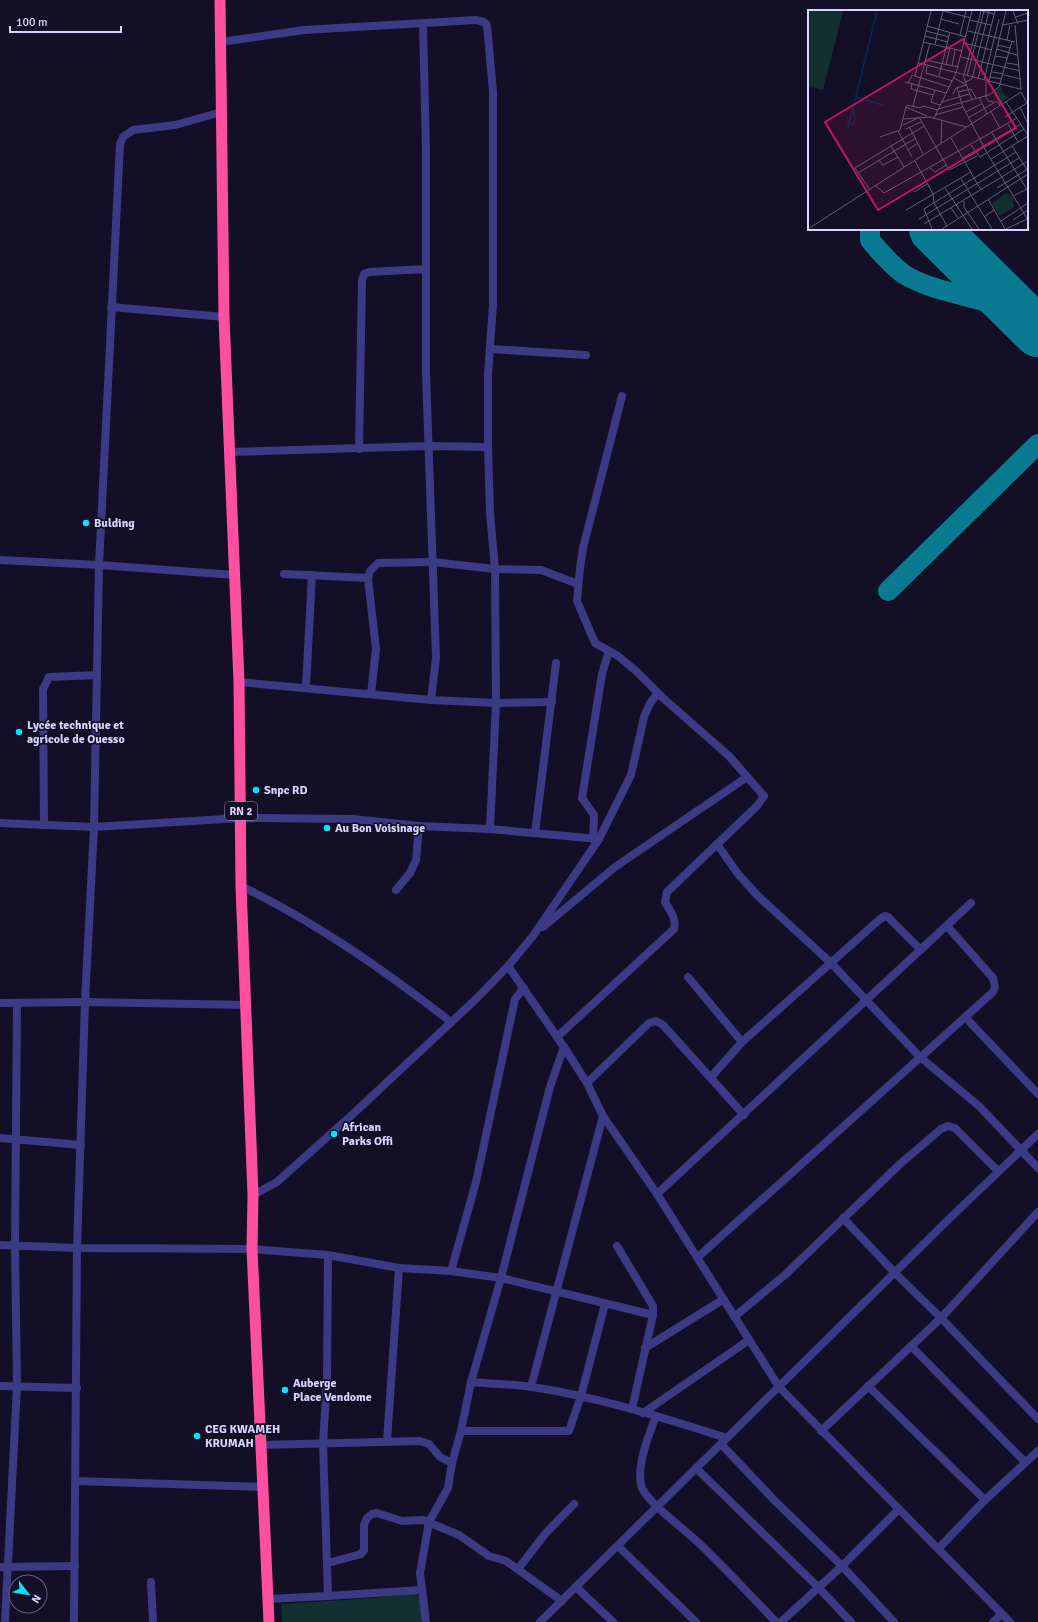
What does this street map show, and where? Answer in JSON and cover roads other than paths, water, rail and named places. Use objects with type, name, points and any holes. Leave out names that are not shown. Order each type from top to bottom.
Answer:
[{"type":"highway","name":"RN 2","points":[[220,0],[224,317],[228,452],[239,682],[241,886],[247,1004],[253,1195],[252,1249],[262,1486],[270,1622]]},
{"type":"street","points":[[221,42],[304,30],[476,20],[484,22],[487,25],[493,92],[493,305],[490,349],[488,447],[490,513],[495,569],[496,703],[490,828]]},
{"type":"street","points":[[423,24],[426,150],[426,269],[429,446],[436,666],[431,700]]},
{"type":"street","points":[[74,1622],[78,1248],[85,1002],[94,827],[99,565],[120,144],[123,137],[133,130],[174,125],[222,112]]},
{"type":"street","points":[[359,449],[362,280],[364,274],[369,272],[426,269]]},
{"type":"street","points":[[111,307],[224,317]]},
{"type":"street","points":[[490,349],[586,355]]},
{"type":"street","points":[[557,1036],[674,929],[676,924],[674,917],[665,902],[667,892],[763,799],[764,794],[729,756],[658,693],[636,671],[618,656],[600,647],[591,638],[577,601],[578,584],[588,526],[610,448],[622,396]]},
{"type":"street","points":[[228,452],[429,446],[488,447]]},
{"type":"street","points":[[0,560],[99,565],[235,575]]},
{"type":"street","points":[[371,694],[376,649],[368,578],[370,571],[378,563],[433,562],[495,569],[541,570],[578,584]]},
{"type":"street","points":[[284,574],[368,578]]},
{"type":"street","points":[[306,687],[312,575]]},
{"type":"street","points":[[596,839],[594,815],[582,798],[602,674],[608,651]]},
{"type":"street","points":[[535,833],[556,663]]},
{"type":"street","points":[[44,825],[43,689],[49,677],[98,674]]},
{"type":"street","points":[[239,682],[306,687],[431,700],[496,703],[552,702]]},
{"type":"street","points":[[253,1195],[280,1180],[451,1022],[508,966],[533,936],[596,839],[631,775],[644,717],[650,703],[658,693]]},
{"type":"street","points":[[533,936],[615,867],[747,777]]},
{"type":"street","points":[[0,823],[94,827],[241,818],[353,819],[419,826],[490,828],[596,839]]},
{"type":"street","points":[[396,890],[410,873],[416,860],[419,826]]},
{"type":"street","points":[[717,844],[738,874],[830,963],[920,1057],[970,1097],[1038,1168]]},
{"type":"street","points":[[241,886],[297,915],[378,968],[451,1022]]},
{"type":"street","points":[[657,1194],[971,903]]},
{"type":"street","points":[[711,1077],[742,1042],[885,916],[888,917],[921,950]]},
{"type":"street","points":[[698,1257],[993,992],[995,983],[982,965],[947,926]]},
{"type":"street","points":[[508,966],[557,1036],[587,1083],[603,1116],[698,1257],[779,1387],[821,1431],[939,1548],[1010,1622]]},
{"type":"street","points":[[688,977],[742,1042]]},
{"type":"street","points":[[451,1271],[476,1182],[515,998],[524,988]]},
{"type":"street","points":[[0,1003],[85,1002],[247,1004]]},
{"type":"street","points":[[5,1622],[4,1567],[17,1386],[16,1246],[18,1003]]},
{"type":"street","points":[[965,1017],[1038,1094]]},
{"type":"street","points":[[587,1083],[649,1023],[656,1021],[663,1025],[744,1115]]},
{"type":"street","points":[[426,1622],[421,1590],[422,1555],[429,1522],[448,1488],[452,1463],[461,1431],[471,1382],[501,1278],[550,1087],[564,1047]]},
{"type":"street","points":[[531,1387],[603,1116]]},
{"type":"street","points":[[734,1317],[786,1274],[900,1164],[941,1129],[948,1126],[955,1128],[998,1171]]},
{"type":"street","points":[[540,1622],[659,1507],[696,1468],[998,1171],[1038,1134]]},
{"type":"street","points":[[0,1138],[81,1145]]},
{"type":"street","points":[[821,1431],[941,1318],[1038,1212]]},
{"type":"street","points":[[843,1218],[1038,1419]]},
{"type":"street","points":[[0,1245],[78,1248],[252,1249],[328,1255],[399,1268],[451,1271],[501,1278],[653,1315]]},
{"type":"street","points":[[617,1246],[653,1306],[653,1315],[632,1409]]},
{"type":"street","points":[[328,1255],[327,1379],[322,1444],[325,1528],[328,1563],[328,1596]]},
{"type":"street","points":[[387,1441],[399,1268]]},
{"type":"street","points":[[645,1348],[724,1299]]},
{"type":"street","points":[[461,1431],[567,1432],[571,1428],[581,1396],[605,1304]]},
{"type":"street","points":[[643,1413],[749,1340]]},
{"type":"street","points":[[910,1346],[1025,1462]]},
{"type":"street","points":[[471,1382],[531,1387],[581,1396],[632,1409],[727,1438]]},
{"type":"street","points":[[0,1386],[77,1388]]},
{"type":"street","points":[[868,1386],[985,1500]]},
{"type":"street","points":[[656,1416],[646,1445],[640,1478],[645,1493],[701,1544],[776,1622]]},
{"type":"street","points":[[261,1445],[420,1441],[430,1444],[440,1457],[452,1463]]},
{"type":"street","points":[[721,1444],[775,1501],[842,1566],[894,1622]]},
{"type":"street","points":[[939,1548],[985,1500],[1038,1451]]},
{"type":"street","points":[[696,1468],[819,1588],[851,1622]]},
{"type":"street","points":[[76,1481],[262,1486]]},
{"type":"street","points":[[518,1569],[545,1534],[574,1504]]},
{"type":"street","points":[[782,1622],[842,1566],[899,1509]]},
{"type":"street","points":[[328,1563],[361,1554],[364,1550],[364,1525],[367,1518],[372,1514],[377,1513],[396,1520],[420,1519],[459,1535],[489,1556],[506,1561],[562,1601]]},
{"type":"street","points":[[618,1546],[696,1622]]},
{"type":"street","points":[[4,1567],[75,1566]]},
{"type":"street","points":[[151,1582],[154,1622]]},
{"type":"street","points":[[576,1587],[613,1622]]},
{"type":"street","points":[[268,1599],[421,1590]]},
{"type":"street","points":[[993,1622],[1002,1614]]},
{"type":"place","name":"Bulding","points":[[86,523]]},
{"type":"place","name":"Lycée technique et agricole de Ouesso","points":[[19,732]]},
{"type":"place","name":"Snpc RD","points":[[256,790]]},
{"type":"place","name":"Au Bon Voisinage","points":[[327,828]]},
{"type":"place","name":"African Parks Offi","points":[[334,1134]]},
{"type":"place","name":"Auberge Place Vendome","points":[[285,1390]]},
{"type":"place","name":"CEG KWAMEH KRUMAH","points":[[197,1436]]}]
